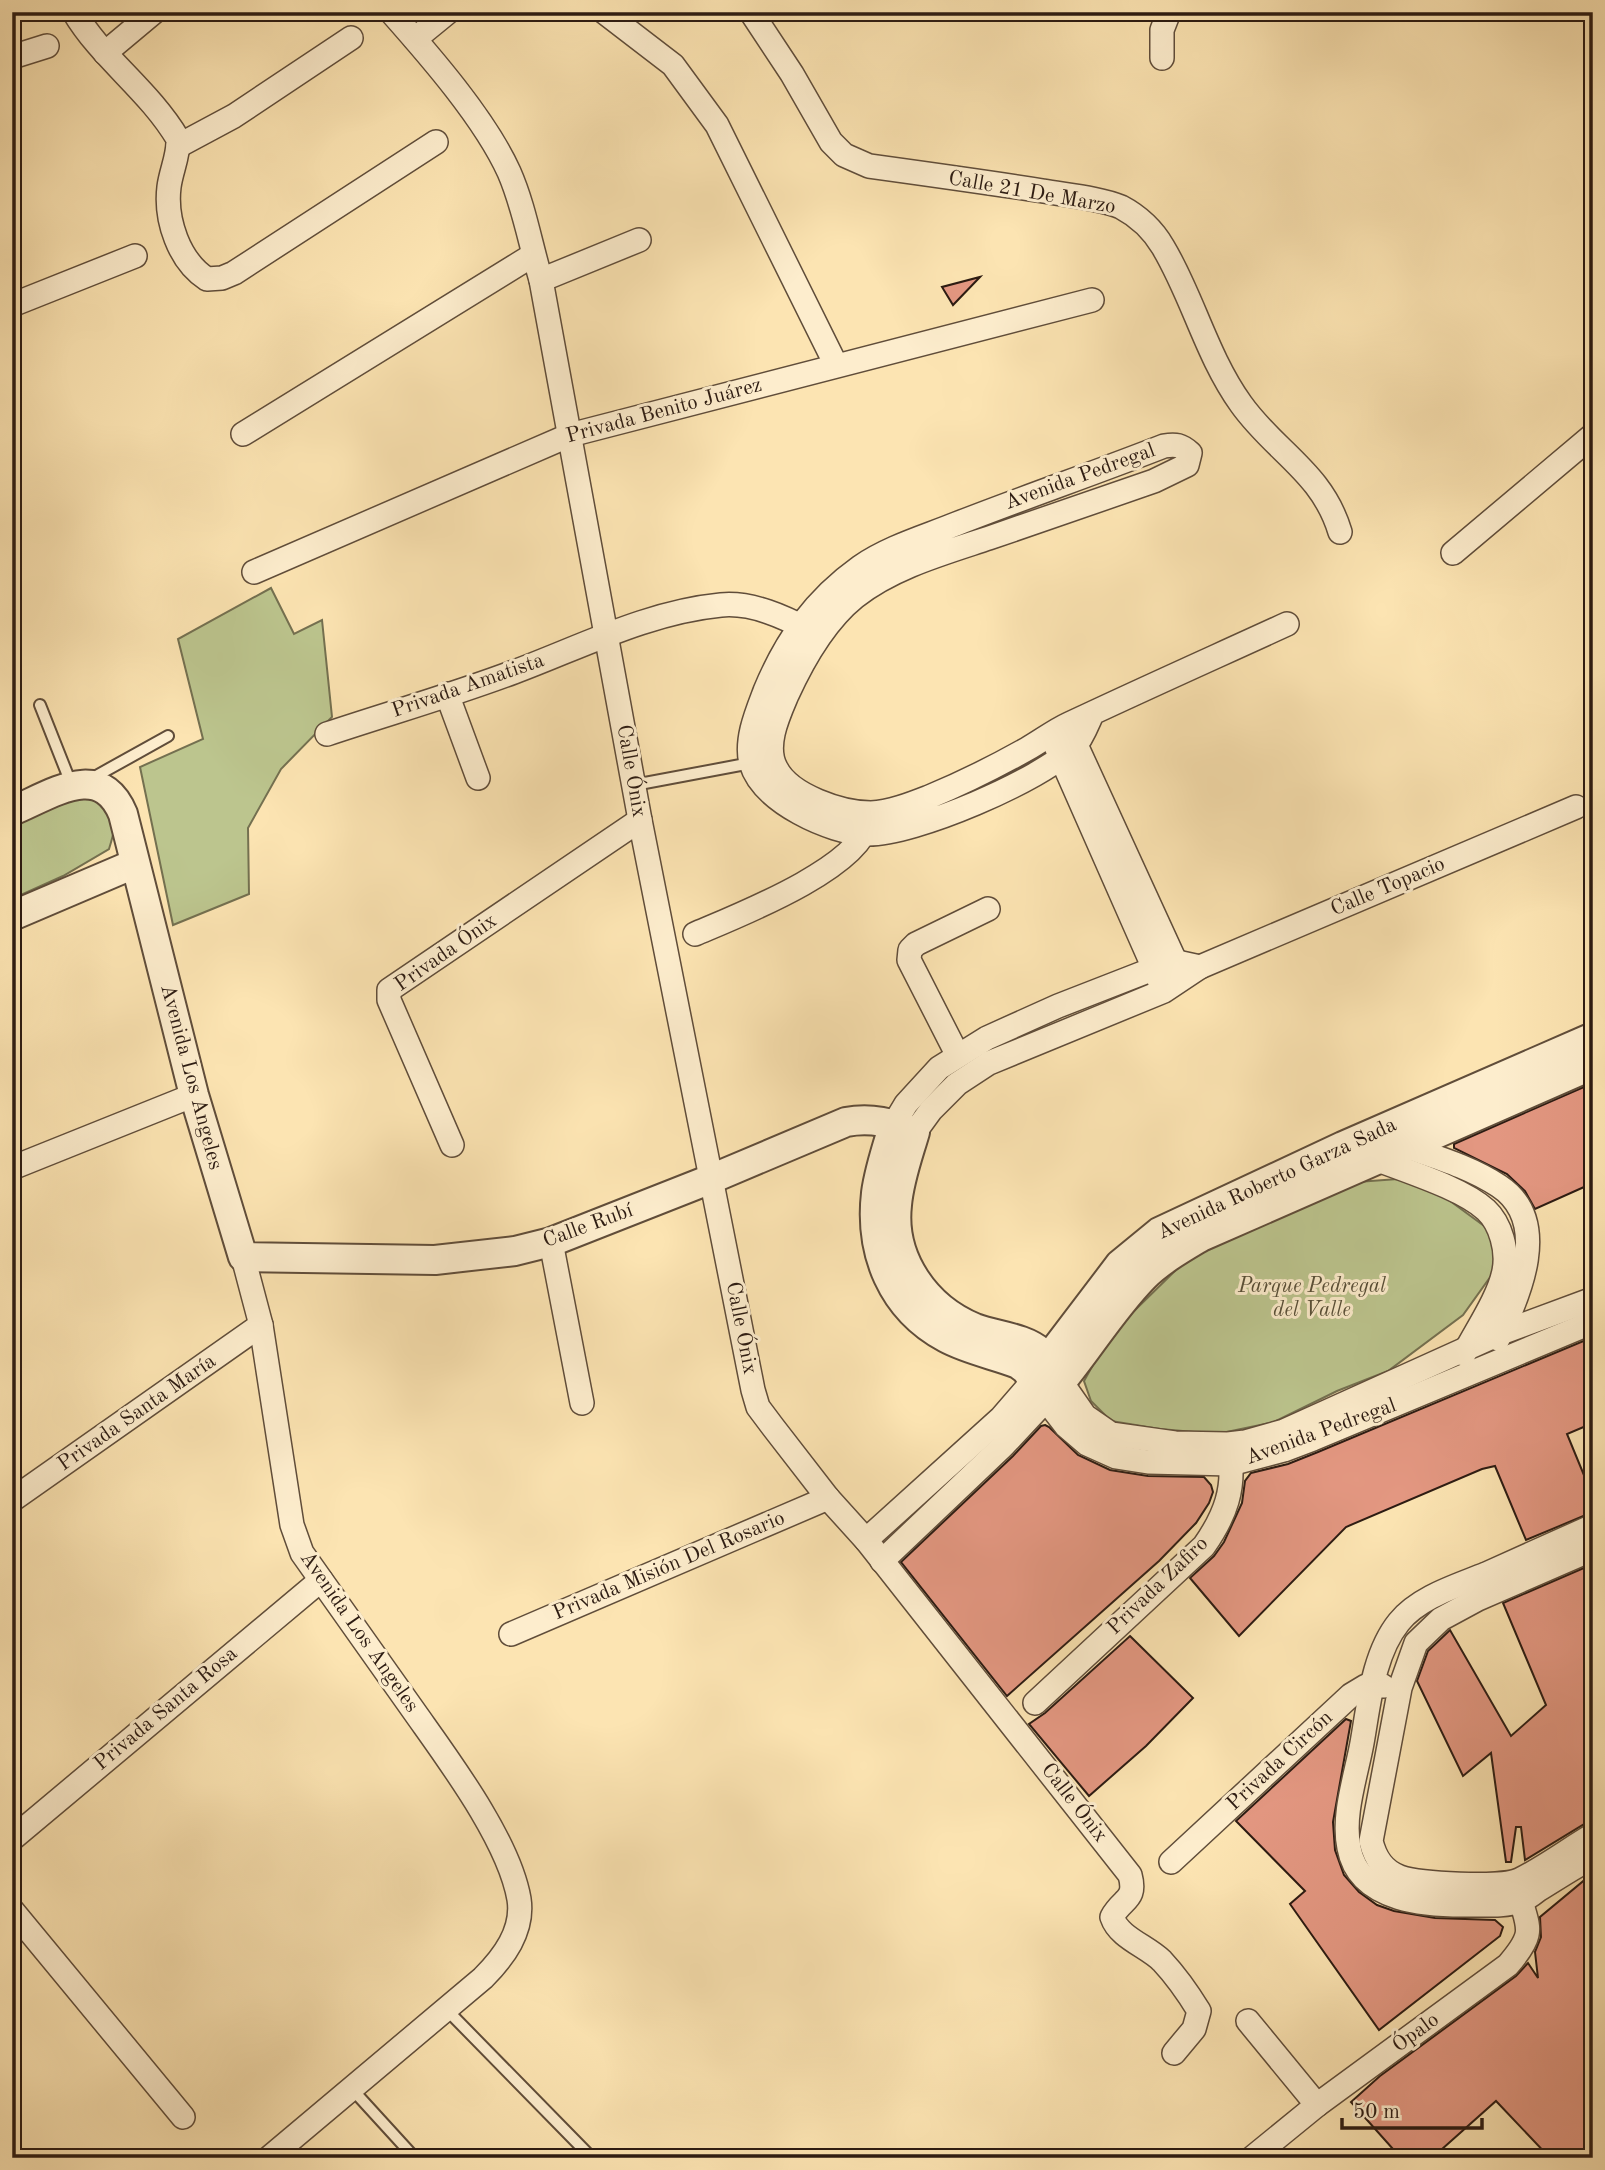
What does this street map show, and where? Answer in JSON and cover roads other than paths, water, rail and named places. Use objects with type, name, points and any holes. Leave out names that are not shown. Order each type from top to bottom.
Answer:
[{"type":"street","points":[[74,12],[106,53],[150,99],[178,139],[169,186],[171,220],[191,267],[207,279],[222,278],[234,273],[436,142]]},
{"type":"street","points":[[106,53],[154,12]]},
{"type":"street","name":"Calle Ónix","points":[[391,12],[415,39],[490,138],[522,205],[541,280],[640,820],[758,1407],[1130,1875],[1133,1886],[1129,1899],[1116,1910],[1112,1917],[1114,1923],[1160,1959],[1199,2011],[1194,2029],[1174,2053]]},
{"type":"street","points":[[415,39],[448,12]]},
{"type":"street","points":[[604,12],[673,65],[717,125],[836,365]]},
{"type":"street","name":"Calle 21 De Marzo","points":[[751,12],[792,74],[831,142],[844,155],[857,162],[1068,195],[1119,206],[1138,218],[1152,231],[1170,260],[1208,348],[1225,379],[1254,420],[1310,475],[1325,497],[1340,533]]},
{"type":"street","points":[[1162,58],[1162,30],[1169,12]]},
{"type":"street","points":[[178,146],[234,116],[351,38]]},
{"type":"street","points":[[12,57],[47,46]]},
{"type":"street","points":[[541,280],[639,240]]},
{"type":"street","points":[[243,434],[533,255]]},
{"type":"street","points":[[12,305],[135,256]]},
{"type":"street","name":"Privada Benito Juárez","points":[[254,572],[570,435],[1092,300]]},
{"type":"street","points":[[1453,553],[1593,435]]},
{"type":"street","name":"Avenida Pedregal","points":[[868,824],[806,796],[776,771],[772,759],[774,730],[810,630],[815,606],[861,566],[891,550],[1164,446],[1180,445],[1190,453],[1187,465],[1183,468],[1154,481],[942,554],[894,573],[853,598],[810,630],[783,651],[761,702],[750,744],[751,763],[762,785],[782,803],[828,825],[868,824],[891,810],[1064,741]]},
{"type":"street","name":"Privada Amatista","points":[[327,734],[513,673],[607,635],[671,614],[723,604],[759,609],[810,630]]},
{"type":"street","points":[[1064,741],[1092,715],[1287,624]]},
{"type":"street","points":[[447,694],[478,778]]},
{"type":"street","points":[[1064,741],[1153,969],[1181,975]]},
{"type":"street","points":[[1064,741],[1181,975]]},
{"type":"street","points":[[12,811],[78,785]]},
{"type":"street","name":"Avenida Los Angeles","points":[[78,785],[98,785],[110,792],[123,814],[194,1095],[261,1325],[292,1525],[302,1553],[448,1758],[501,1849],[519,1899],[517,1928],[508,1948],[483,1978],[269,2158]]},
{"type":"street","name":"Calle Topacio","points":[[1181,975],[1576,807]]},
{"type":"street","name":"Privada Ónix","points":[[452,1145],[389,1000],[389,990],[640,820]]},
{"type":"street","points":[[695,934],[794,889],[841,858],[868,824]]},
{"type":"street","points":[[12,916],[134,864]]},
{"type":"street","points":[[957,1054],[909,960],[910,950],[916,944],[988,909]]},
{"type":"street","name":"Avenida Pedregal","points":[[1153,969],[1058,1006],[957,1054],[921,1086],[906,1104],[904,1128],[877,1191],[874,1215],[878,1250],[892,1288],[911,1312],[936,1332],[949,1340],[1018,1364],[1047,1380],[1066,1426],[1087,1444],[1116,1457],[1148,1462],[1284,1450],[1484,1367],[1592,1305]]},
{"type":"street","name":"Avenida Pedregal","points":[[904,1128],[931,1110],[957,1084],[989,1063],[1181,975]]},
{"type":"street","name":"Avenida Roberto Garza Sada","points":[[866,1540],[1047,1380],[1146,1275],[1175,1253],[1373,1147],[1593,1037]]},
{"type":"street","name":"Avenida Roberto Garza Sada","points":[[882,1561],[1003,1446],[1120,1264],[1159,1231],[1343,1146],[1407,1147],[1593,1065]]},
{"type":"street","points":[[12,1168],[194,1095]]},
{"type":"street","name":"Calle Rubí","points":[[243,1257],[435,1260],[515,1251],[551,1242],[846,1122],[870,1119],[904,1128]]},
{"type":"street","points":[[1373,1147],[1476,1202],[1494,1218],[1502,1239],[1506,1258],[1500,1285],[1449,1382]]},
{"type":"street","points":[[1407,1147],[1476,1173],[1501,1187],[1521,1211],[1527,1239],[1523,1279],[1484,1367]]},
{"type":"street","points":[[551,1242],[582,1403]]},
{"type":"street","name":"Avenida Pedregal","points":[[1230,1454],[1245,1442],[1284,1431],[1501,1333],[1592,1305]]},
{"type":"street","name":"Privada Santa María","points":[[12,1500],[261,1325]]},
{"type":"street","name":"Privada Zafiro","points":[[1035,1703],[1204,1546],[1219,1524],[1227,1505],[1230,1454]]},
{"type":"street","name":"Privada Misión Del Rosario","points":[[511,1634],[828,1498]]},
{"type":"street","points":[[1593,1526],[1420,1604],[1398,1623],[1387,1640],[1372,1685],[1348,1818],[1349,1849],[1356,1866],[1368,1881],[1381,1891],[1415,1902],[1444,1906],[1487,1905],[1593,1857]]},
{"type":"street","points":[[1593,1549],[1478,1599],[1441,1619],[1416,1643],[1400,1688],[1371,1841],[1378,1862],[1400,1877],[1518,1891],[1593,1835]]},
{"type":"street","name":"Privada Santa Rosa","points":[[12,1839],[321,1580]]},
{"type":"street","points":[[1372,1685],[1400,1688]]},
{"type":"street","name":"Privada Circón","points":[[1171,1862],[1351,1695],[1358,1689],[1372,1685]]},
{"type":"street","name":"Ópalo","points":[[1252,2158],[1317,2105],[1508,1965],[1528,1938],[1527,1914],[1518,1891]]},
{"type":"street","points":[[12,1910],[183,2118]]},
{"type":"street","points":[[1248,2021],[1317,2105]]},
{"type":"lane","points":[[40,705],[78,785],[168,736]]},
{"type":"lane","points":[[634,785],[751,763]]},
{"type":"lane","points":[[447,2010],[592,2158]]},
{"type":"lane","points":[[352,2089],[415,2158]]},
{"type":"park label","name":"Parque Pedregal del Valle","points":[[1312,1298]]}]
